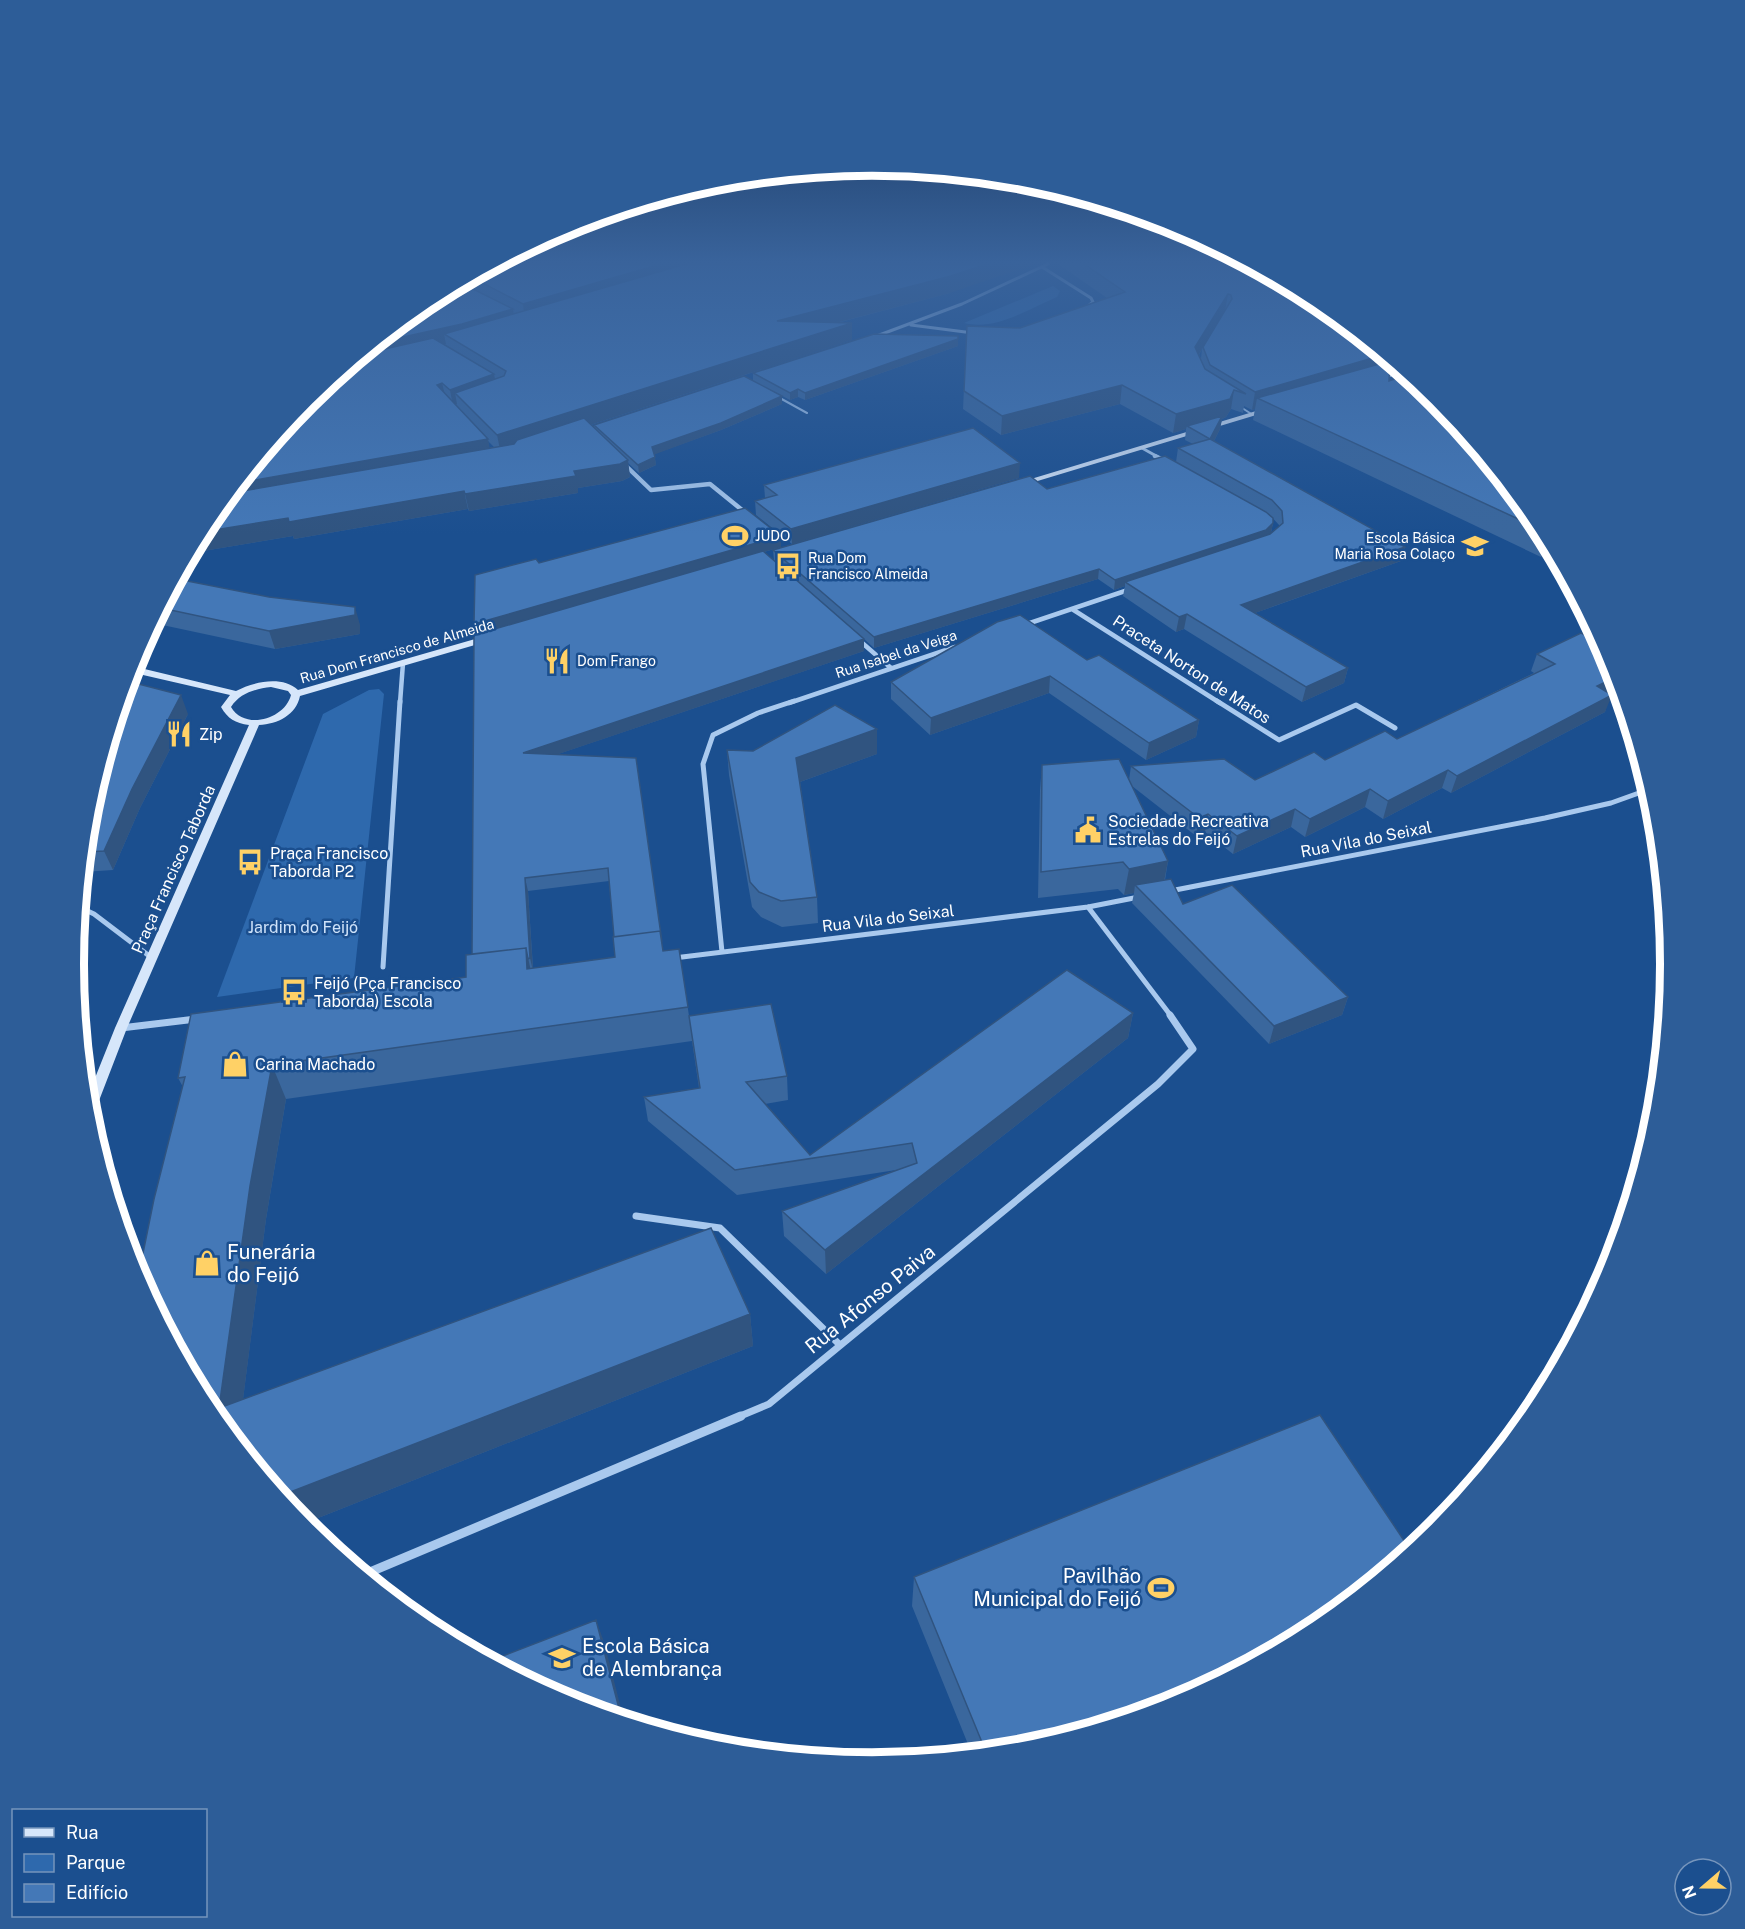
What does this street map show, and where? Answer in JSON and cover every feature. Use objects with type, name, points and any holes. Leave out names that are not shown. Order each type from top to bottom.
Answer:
[{"type":"main road","points":[[1370,381],[1394,374]]},
{"type":"main road","points":[[1007,488],[1274,409]]},
{"type":"main road","name":"Rua Dom Francisco de Almeida","points":[[296,694],[494,637]]},
{"type":"main road","points":[[141,671],[237,694]]},
{"type":"main road","points":[[271,684],[291,689],[296,694],[296,701],[292,708],[282,715],[255,723],[233,719],[226,707],[237,694],[259,685],[271,684]]},
{"type":"main road","name":"Praça Francisco Taborda","points":[[95,1093],[121,1028],[255,723]]},
{"type":"street","points":[[1142,448],[1173,466]]},
{"type":"street","points":[[619,459],[651,490],[710,484],[754,520]]},
{"type":"street","points":[[1016,627],[1137,587]]},
{"type":"street","name":"Praceta Norton de Matos","points":[[1072,609],[1279,741],[1356,705],[1395,728]]},
{"type":"street","points":[[855,637],[891,668]]},
{"type":"street","name":"Rua Isabel da Veiga","points":[[722,952],[704,764],[713,735],[758,713],[959,646]]},
{"type":"street","points":[[383,967],[403,663]]},
{"type":"street","name":"Rua Vila do Seixal","points":[[1168,892],[1545,818],[1611,803],[1642,792]]},
{"type":"street","name":"Rua Vila do Seixal","points":[[664,959],[1088,908],[1145,896]]},
{"type":"street","name":"Rua Afonso Paiva","points":[[371,1572],[769,1404],[1158,1084],[1193,1049],[1162,1002],[1088,908]]},
{"type":"street","points":[[86,910],[152,958]]},
{"type":"street","points":[[121,1028],[202,1018]]},
{"type":"street","points":[[636,1216],[720,1228],[840,1345]]},
{"type":"lane","points":[[771,393],[807,413]]},
{"type":"lane","points":[[1233,402],[1253,415]]},
{"type":"green space","name":"Jardim do Feijó","points":[[379,689],[384,694],[354,978],[217,997],[323,714],[369,690]]},
{"type":"building","points":[[374,354],[460,354],[494,374],[450,390],[442,383],[437,385],[488,439],[249,481],[315,407]]},
{"type":"building","points":[[478,354],[754,354],[497,435],[455,393],[504,376],[506,371]]},
{"type":"building","points":[[812,354],[915,354],[805,393],[798,389],[790,393],[753,373]]},
{"type":"building","points":[[966,354],[1198,354],[1205,369],[1246,394],[1234,390],[1230,399],[1176,414],[1122,385],[1002,416],[964,391]]},
{"type":"building","points":[[1206,354],[1371,354],[1375,357],[1255,392],[1210,365]]},
{"type":"building","points":[[1382,363],[1390,370],[1389,381],[1399,378],[1430,407],[1465,445],[1498,484],[1525,522],[1257,398]]},
{"type":"building","points":[[744,376],[782,396],[721,423],[652,447],[655,457],[638,465],[594,425]]},
{"type":"building","points":[[1222,416],[1210,439],[1187,426]]},
{"type":"building","points":[[584,418],[628,460],[620,464],[574,471],[576,476],[465,494],[464,491],[289,522],[288,518],[215,530],[242,491],[514,444],[517,440]]},
{"type":"building","points":[[973,428],[1020,463],[791,529],[755,501],[777,495],[764,485]]},
{"type":"building","points":[[1210,439],[1405,547],[1241,605],[1348,668],[1306,687],[1187,614],[1179,617],[1125,582],[1270,534],[1283,523],[1282,511],[1272,500],[1178,448]]},
{"type":"building","points":[[1165,456],[1266,512],[1273,518],[1273,523],[1266,530],[1115,580],[1099,569],[874,637],[773,550],[1030,476],[1047,489]]},
{"type":"building","points":[[745,508],[781,536],[474,624],[475,575],[536,559],[539,563]]},
{"type":"building","points":[[763,551],[864,639],[523,753],[636,758],[662,942],[660,931],[614,937],[608,868],[525,878],[530,958],[528,959],[526,948],[472,954],[474,635]]},
{"type":"building","points":[[184,580],[269,597],[355,607],[355,615],[269,631],[168,610]]},
{"type":"building","points":[[1020,615],[1087,660],[1099,655],[1199,720],[1149,743],[1050,676],[931,718],[891,682],[997,622]]},
{"type":"building","points":[[1581,633],[1589,637],[1608,681],[1597,686],[1612,695],[1457,776],[1448,770],[1388,801],[1370,789],[1310,819],[1295,809],[1237,836],[1208,814],[1199,818],[1131,766],[1224,759],[1255,780],[1314,752],[1325,760],[1385,731],[1397,739],[1555,664],[1537,654]]},
{"type":"building","points":[[136,683],[181,695],[132,789],[104,851],[93,852],[99,811],[111,760]]},
{"type":"building","points":[[835,705],[877,729],[796,758],[817,897],[781,901],[759,892],[750,882],[727,750],[753,751]]},
{"type":"building","name":"Sociedade Recreativa Estrelas do Feijó","points":[[1119,759],[1168,861],[1129,869],[1123,862],[1041,872],[1042,765]]},
{"type":"building","points":[[1171,879],[1183,904],[1232,885],[1348,997],[1274,1026],[1135,885]]},
{"type":"building","points":[[660,931],[663,951],[679,949],[688,1007],[272,1065],[250,1186],[219,1406],[165,1313],[142,1260],[154,1199],[185,1077],[178,1078],[191,1014],[466,977],[466,955],[526,948],[527,969],[615,957],[613,937]]},
{"type":"building","points":[[1067,970],[1133,1013],[825,1250],[782,1211],[917,1163],[912,1143],[735,1170],[644,1097],[700,1088],[689,1016],[771,1004],[787,1076],[746,1082],[810,1155]]},
{"type":"building","points":[[711,1228],[750,1314],[288,1493],[247,1445],[220,1408]]},
{"type":"building","name":"Pavilhão Municipal do Feijó","points":[[1320,1415],[1406,1544],[1353,1590],[1311,1620],[1221,1672],[1126,1711],[1077,1726],[983,1745],[914,1577]]},
{"type":"building","points":[[596,1620],[620,1711],[571,1693],[498,1658]]},
{"type":"place","name":"JUDO","points":[[735,536]]},
{"type":"place","name":"Escola Básica Maria Rosa Colaço","points":[[1475,546]]},
{"type":"place","name":"Rua Dom Francisco Almeida","points":[[788,566]]},
{"type":"place","name":"Dom Frango","points":[[557,661]]},
{"type":"place","name":"Zip","points":[[179,734]]},
{"type":"place","name":"Sociedade Recreativa Estrelas do Feijó","points":[[1088,830]]},
{"type":"place","name":"Praça Francisco Taborda P2","points":[[250,862]]},
{"type":"place","name":"Feijó (Pça Francisco Taborda) Escola","points":[[294,992]]},
{"type":"place","name":"Carina Machado","points":[[235,1064]]},
{"type":"place","name":"Funerária do Feijó","points":[[207,1263]]},
{"type":"place","name":"Pavilhão Municipal do Feijó","points":[[1161,1588]]},
{"type":"place","name":"Escola Básica de Alembrança","points":[[562,1658]]}]
